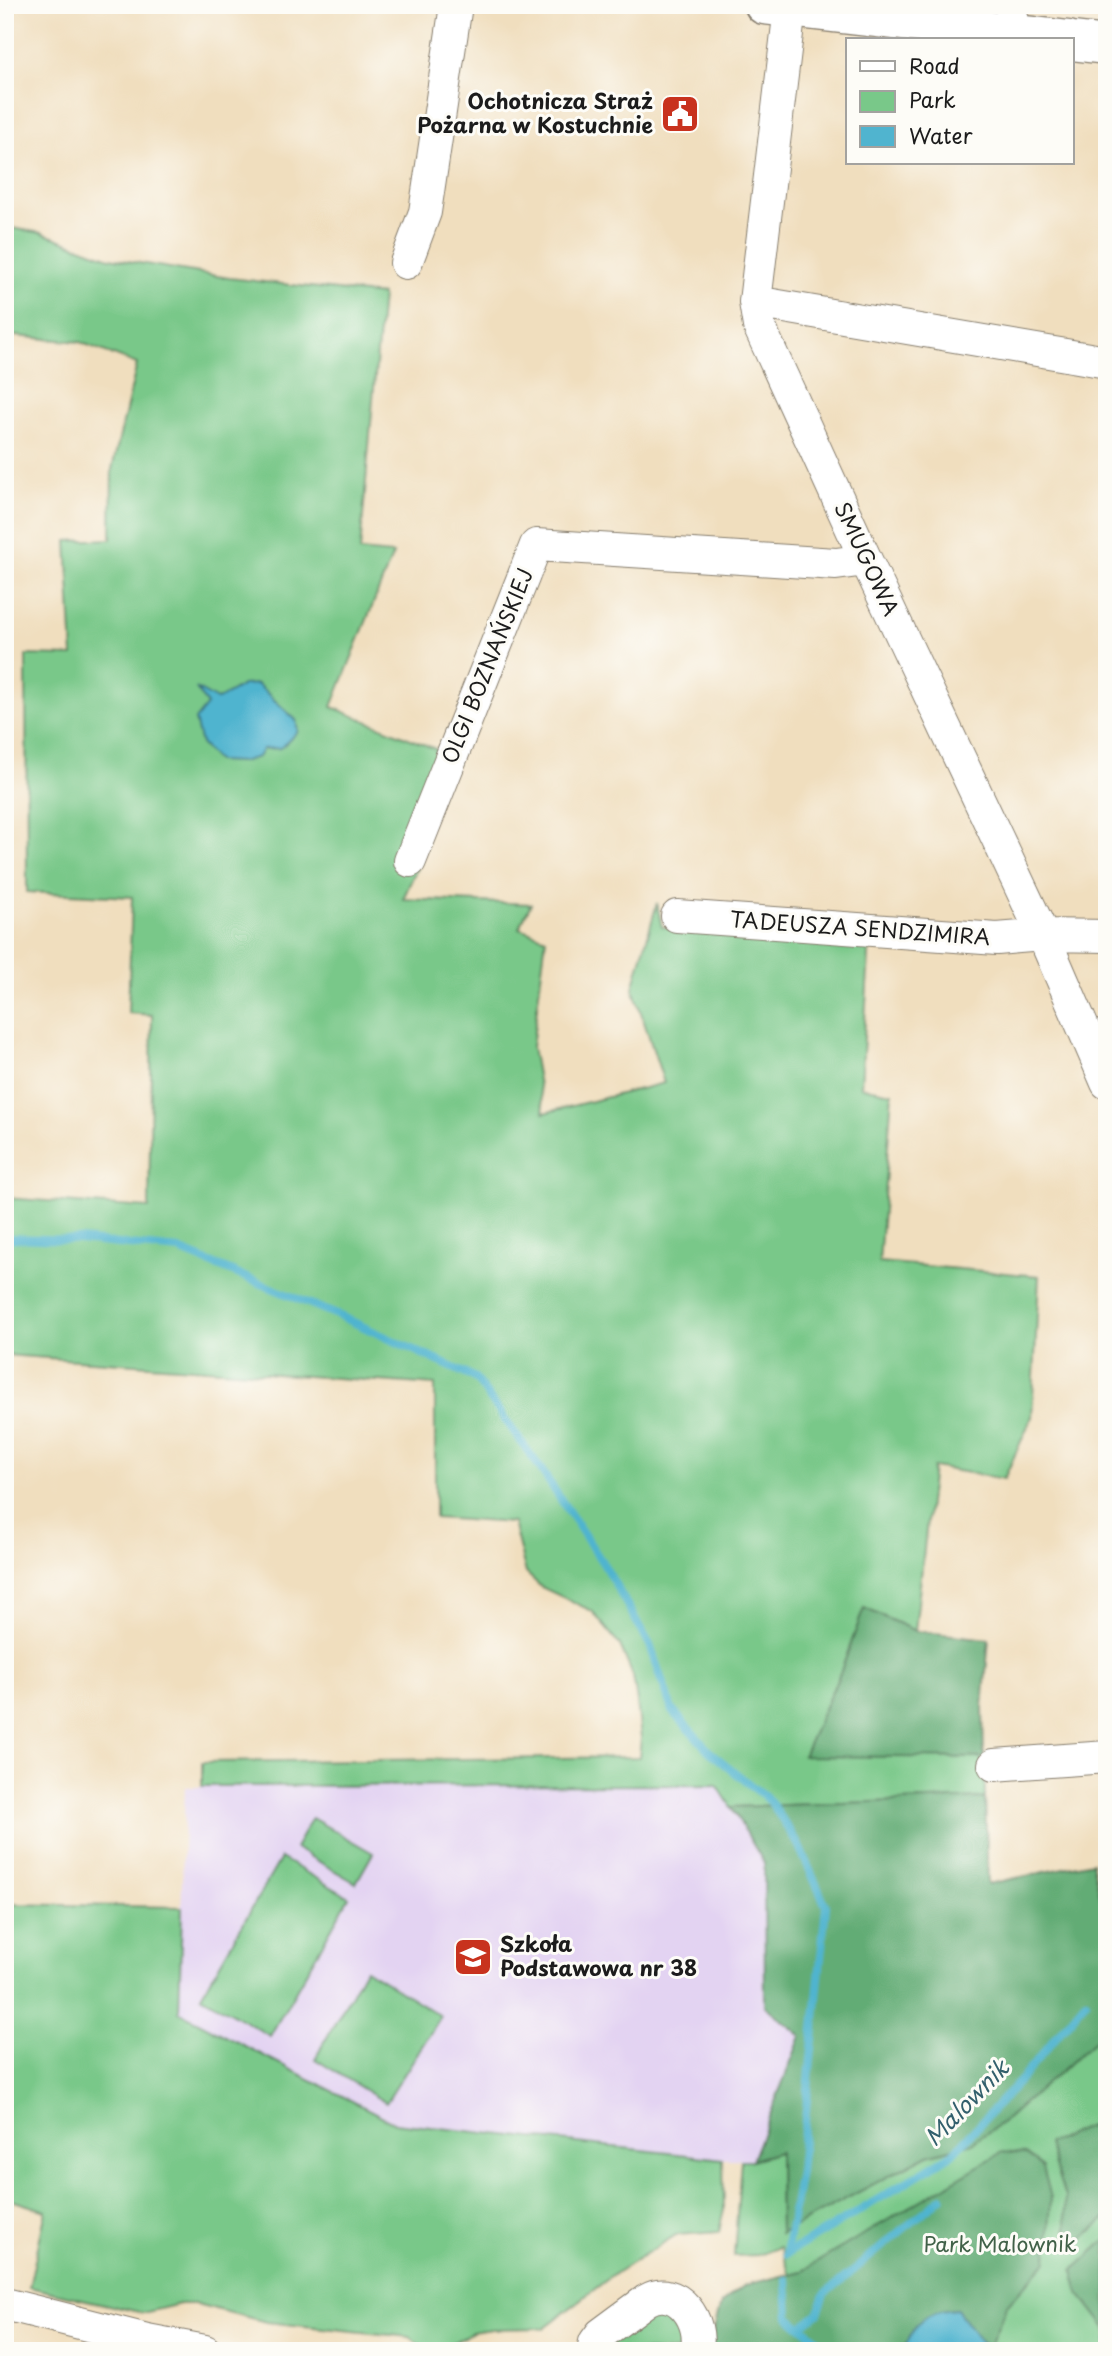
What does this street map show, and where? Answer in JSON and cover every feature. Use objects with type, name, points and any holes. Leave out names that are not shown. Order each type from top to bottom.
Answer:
[{"type":"street","points":[[406,263],[425,212],[456,5]]},
{"type":"street","points":[[777,7],[1012,19],[1062,38]]},
{"type":"street","name":"SMUGOWA","points":[[777,7],[755,302],[759,326],[1043,935],[1107,1083]]},
{"type":"street","points":[[1074,41],[1107,45]]},
{"type":"street","points":[[755,302],[1107,362]]},
{"type":"street","name":"OLGI BOZNAŃSKIEJ","points":[[410,861],[536,545],[836,564],[866,560]]},
{"type":"street","name":"TADEUSZA SENDZIMIRA","points":[[677,916],[997,939],[1043,935],[1107,936]]},
{"type":"street","points":[[995,1765],[1107,1757]]},
{"type":"street","points":[[593,2351],[601,2334],[654,2295],[664,2294],[681,2302],[689,2314],[695,2327],[698,2344],[696,2351]]},
{"type":"street","points":[[5,2304],[147,2340],[205,2351]]},
{"type":"shaded area","name":"Szkoła Podstawowa nr 38","points":[[717,1785],[764,1863],[765,2006],[801,2036],[752,2160],[704,2158],[395,2123],[178,2012],[185,1787]]},
{"type":"green space","points":[[5,227],[42,233],[110,258],[229,278],[382,295],[360,551],[393,554],[332,707],[443,752],[394,861],[417,868],[403,899],[531,904],[519,928],[546,938],[532,1047],[544,1113],[664,1083],[633,988],[657,903],[662,927],[870,938],[861,1087],[892,1093],[879,1262],[1039,1276],[1032,1417],[1004,1479],[933,1467],[915,1631],[864,1608],[841,1671],[804,1755],[984,1758],[985,1798],[731,1807],[717,1785],[202,1786],[202,1762],[639,1757],[641,1738],[637,1702],[633,1676],[620,1645],[592,1611],[541,1587],[526,1573],[513,1523],[435,1518],[435,1385],[5,1355],[5,1198],[149,1208],[152,1015],[128,1013],[132,897],[27,892],[26,655],[73,656],[67,541],[111,539],[112,469],[137,364],[80,342],[5,335]]},
{"type":"green space","points":[[864,1608],[915,1631],[989,1639],[983,1707],[984,1758],[803,1756],[841,1671]]},
{"type":"green space","points":[[985,1798],[988,1884],[1092,1862],[1107,1922],[1107,2030],[1004,2121],[972,2143],[928,2155],[780,2234],[779,2152],[752,2160],[801,2036],[765,2006],[764,1863],[731,1807]]},
{"type":"green space","points":[[312,1818],[373,1853],[356,1883],[295,1848]]},
{"type":"green space","points":[[281,1858],[349,1897],[270,2036],[201,1996]]},
{"type":"green space","points":[[5,1904],[182,1907],[179,2012],[395,2123],[723,2159],[724,2209],[719,2232],[676,2235],[617,2272],[544,2328],[472,2332],[441,2351],[428,2351],[410,2337],[266,2322],[196,2304],[180,2304],[143,2313],[29,2287],[46,2211],[5,2198]]},
{"type":"green space","points":[[365,1969],[441,2016],[386,2103],[315,2059]]},
{"type":"green space","name":"Park Malownik","points":[[1107,2030],[1107,2351],[818,2351],[780,2247],[759,2255],[734,2256],[741,2160],[752,2160],[779,2152],[780,2233],[928,2155],[972,2143],[1004,2121]]},
{"type":"green space","points":[[1107,2121],[1107,2217],[1082,2239],[1067,2241],[1065,2197],[1048,2144],[1098,2122]]},
{"type":"green space","points":[[1002,2152],[1025,2154],[1043,2167],[1051,2198],[1047,2261],[1006,2306],[989,2348],[981,2342],[906,2343],[904,2351],[811,2351],[806,2347],[766,2347],[759,2351],[708,2351],[721,2303],[745,2285],[802,2271]]},
{"type":"green space","points":[[1107,2239],[1107,2329],[1079,2293],[1073,2270]]},
{"type":"green space","points":[[659,2308],[680,2316],[687,2351],[614,2351],[610,2339]]},
{"type":"water","points":[[257,684],[296,720],[298,731],[281,748],[263,749],[258,757],[241,762],[217,761],[201,744],[195,720],[207,705],[196,688],[217,700],[243,685]]},
{"type":"water","points":[[957,2309],[981,2342],[994,2351],[904,2351],[912,2332],[923,2319],[937,2312]]},
{"type":"waterway","points":[[5,1238],[79,1240],[179,1250],[342,1317],[475,1378],[538,1465],[604,1565],[650,1645],[672,1710],[709,1751],[770,1801],[798,1844],[826,1906],[800,2171],[786,2254]]},
{"type":"waterway","name":"Malownik","points":[[786,2254],[952,2154],[1024,2076],[1086,2001]]},
{"type":"waterway","points":[[802,2326],[818,2313],[825,2294],[942,2197]]},
{"type":"waterway","name":"Malownik","points":[[787,2280],[789,2317],[832,2351]]},
{"type":"place","name":"Ochotnicza Straż Pożarna w Kostuchnie","points":[[680,114]]},
{"type":"place","name":"Szkoła Podstawowa nr 38","points":[[473,1957]]}]
